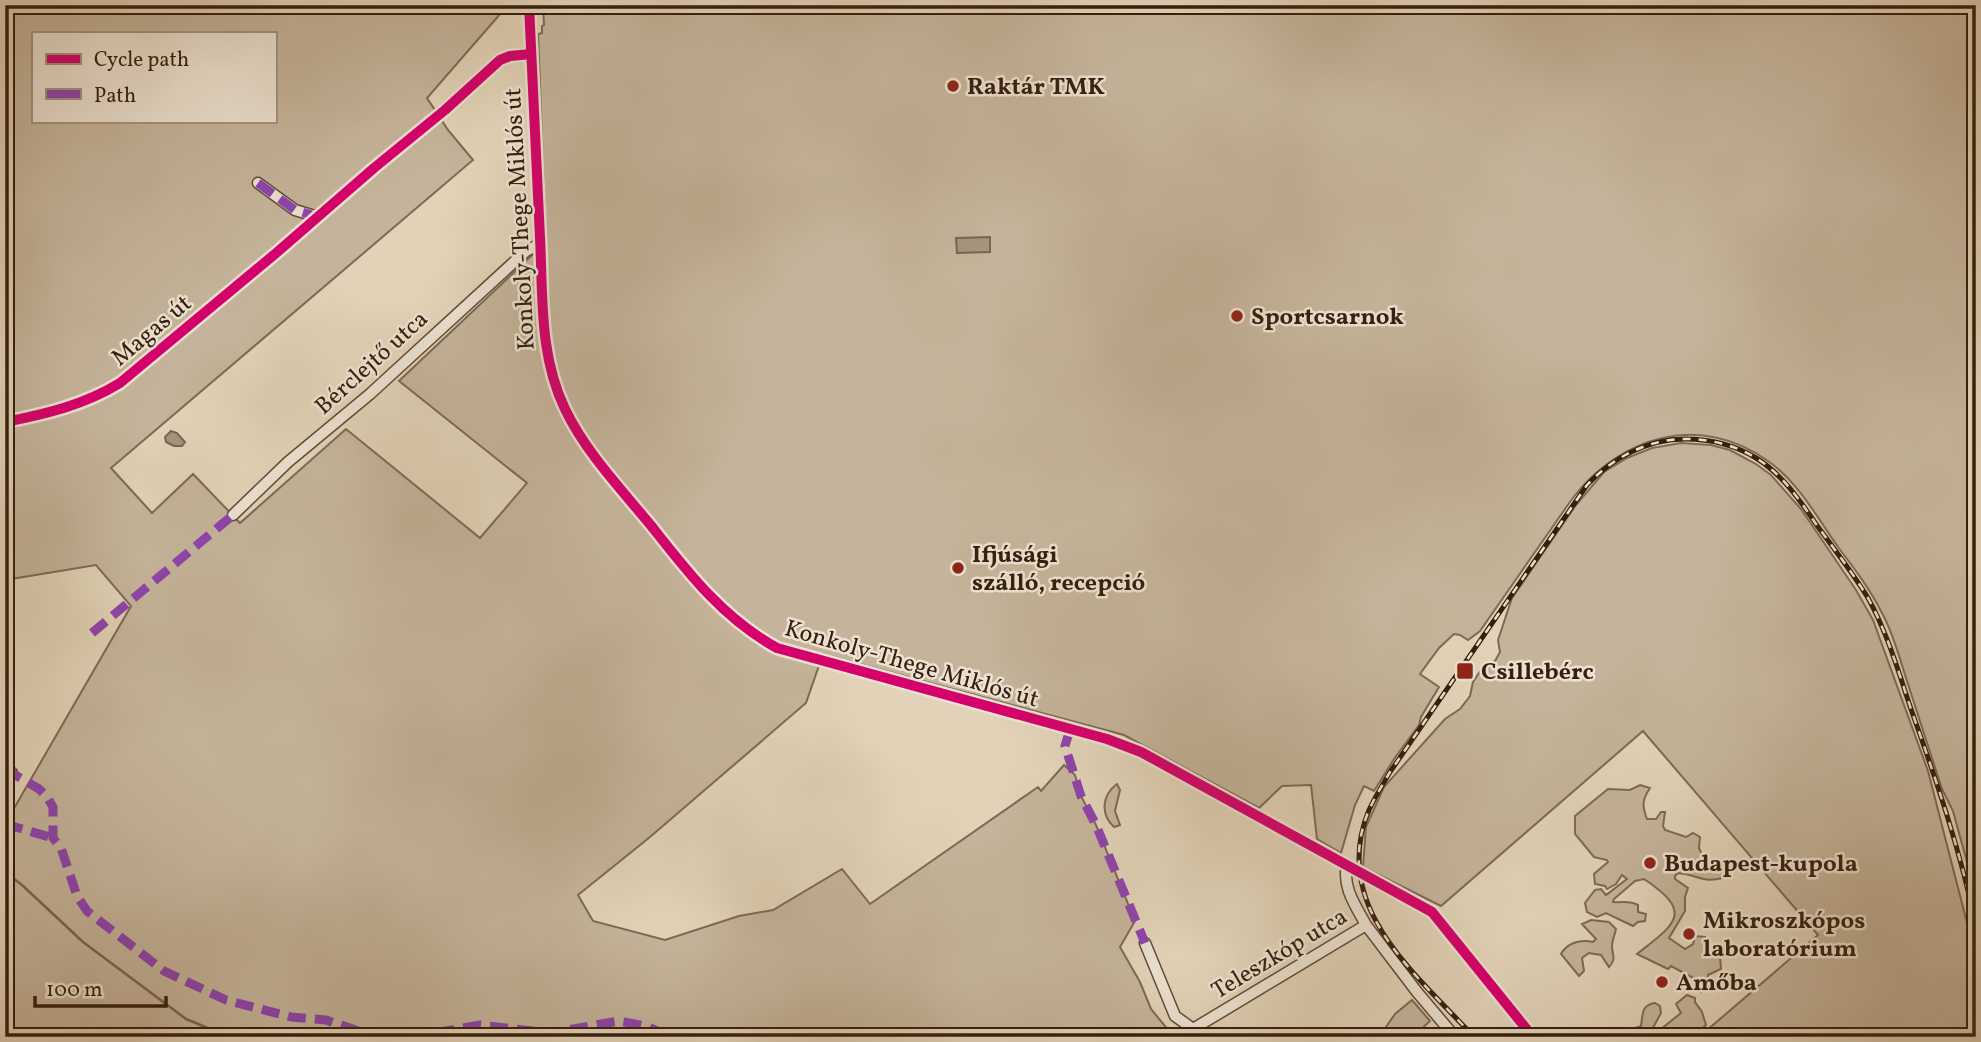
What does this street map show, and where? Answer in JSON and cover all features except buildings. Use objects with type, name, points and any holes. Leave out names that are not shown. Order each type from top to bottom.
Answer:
[{"type":"street","name":"Konkoly-Thege Miklós út","points":[[529,5],[545,345],[550,369],[565,409],[586,444],[687,570],[738,623],[777,648],[797,655],[1127,746],[1436,915],[1533,1037]]},
{"type":"street","name":"Magas út","points":[[5,422],[51,413],[100,395],[120,383],[445,110],[500,60],[509,56],[531,54]]},
{"type":"street","points":[[258,183],[300,212],[318,217]]},
{"type":"street","points":[[300,212],[302,230]]},
{"type":"street","name":"Bérclejtő utca","points":[[233,515],[288,462],[370,394],[526,251],[540,244]]},
{"type":"street","name":"Teleszkóp utca","points":[[1145,943],[1175,1016],[1193,1029],[1366,925],[1349,891],[1345,874],[1347,865]]},
{"type":"street","points":[[1366,925],[1455,1037]]},
{"type":"shaded area","points":[[5,5],[508,5],[427,98],[448,130],[473,160],[111,468],[152,513],[193,474],[240,523],[346,429],[480,538],[527,483],[399,381],[546,242],[538,34],[542,33],[544,25],[543,6],[536,5],[1976,5],[1976,895],[1953,811],[1942,789],[1896,645],[1886,621],[1862,579],[1806,501],[1779,469],[1742,446],[1715,437],[1689,435],[1662,438],[1637,446],[1591,477],[1572,499],[1480,631],[1468,640],[1454,634],[1439,648],[1420,674],[1439,687],[1419,725],[1374,791],[1364,786],[1355,805],[1341,853],[1317,839],[1311,785],[1282,786],[1259,808],[1124,735],[823,654],[806,703],[578,895],[593,921],[665,940],[739,916],[773,910],[842,869],[870,904],[1038,787],[1041,791],[1064,765],[1075,775],[1081,796],[1096,825],[1135,921],[1120,947],[1140,982],[1151,1009],[1174,1037],[5,1037],[5,824],[131,606],[96,565],[5,580]]},
{"type":"shaded area","points":[[990,237],[990,252],[957,253],[956,238]]},
{"type":"shaded area","points":[[171,431],[177,433],[185,442],[182,446],[166,442],[165,437]]},
{"type":"shaded area","points":[[1681,443],[1711,445],[1730,450],[1771,475],[1801,509],[1873,620],[1928,771],[1976,958],[1976,1037],[1699,1037],[1818,935],[1643,731],[1441,906],[1363,867],[1366,827],[1384,787],[1445,719],[1460,709],[1470,696],[1473,682],[1483,667],[1495,661],[1500,652],[1498,640],[1512,598],[1576,505],[1604,472],[1627,458],[1652,448]]},
{"type":"shaded area","points":[[1117,784],[1120,790],[1115,811],[1120,825],[1114,827],[1106,816],[1105,805],[1108,794]]},
{"type":"shaded area","points":[[1640,785],[1650,788],[1644,803],[1647,819],[1656,819],[1661,812],[1665,812],[1665,830],[1686,837],[1693,833],[1700,837],[1699,848],[1704,860],[1730,869],[1729,876],[1713,880],[1678,873],[1675,876],[1675,879],[1688,888],[1685,911],[1669,938],[1685,949],[1693,944],[1695,936],[1705,937],[1705,945],[1720,957],[1721,969],[1708,975],[1708,988],[1701,992],[1699,981],[1671,966],[1668,969],[1637,954],[1661,934],[1674,918],[1670,901],[1644,879],[1635,881],[1613,902],[1638,905],[1638,912],[1646,914],[1645,921],[1633,926],[1606,913],[1597,917],[1587,912],[1585,903],[1595,890],[1601,889],[1606,895],[1627,879],[1622,875],[1616,884],[1607,889],[1595,884],[1594,874],[1608,862],[1594,857],[1575,834],[1575,816],[1608,789],[1630,790]]},
{"type":"shaded area","points":[[1591,920],[1609,922],[1616,929],[1612,944],[1613,959],[1609,967],[1601,955],[1589,953],[1582,958],[1584,971],[1579,976],[1561,954],[1574,943],[1593,942],[1596,939],[1582,924]]},
{"type":"shaded area","points":[[1687,995],[1695,998],[1706,1025],[1692,1037],[1655,1037],[1656,1033],[1681,1013],[1676,1004]]},
{"type":"shaded area","points":[[1412,1000],[1430,1021],[1413,1037],[1379,1037],[1395,1014]]},
{"type":"shaded area","points":[[1655,1003],[1660,1006],[1661,1013],[1648,1037],[1629,1037],[1635,1028],[1641,1026],[1645,1008]]},
{"type":"waterway","points":[[5,872],[83,942],[186,1019],[220,1033],[298,1031],[316,1037]]},
{"type":"railway","points":[[1474,1037],[1405,963],[1385,936],[1369,907],[1360,877],[1360,845],[1369,810],[1390,772],[1587,485],[1619,459],[1658,442],[1704,440],[1731,446],[1756,458],[1782,479],[1850,570],[1875,612],[1887,640],[1956,845],[1976,926]]},
{"type":"marked path","points":[[258,183],[295,210],[318,217]]},
{"type":"marked path","points":[[92,633],[233,515]]},
{"type":"marked path","points":[[1070,729],[1065,746],[1081,796],[1096,825],[1145,943]]},
{"type":"marked path","points":[[5,769],[39,789],[53,807],[53,838],[61,848],[77,896],[87,911],[164,971],[226,1000],[291,1017],[326,1020],[376,1037]]},
{"type":"marked path","points":[[5,824],[53,838]]},
{"type":"marked path","points":[[410,1037],[480,1025],[549,1033],[619,1021],[646,1026],[671,1037]]},
{"type":"marked path","points":[[1193,1029],[1197,1037]]},
{"type":"cycle path","points":[[529,5],[544,325],[546,346],[557,389],[565,409],[594,456],[709,594],[740,623],[777,648],[1107,739],[1141,752],[1432,912],[1533,1037]]},
{"type":"cycle path","points":[[5,422],[64,408],[120,383],[445,110],[500,60],[531,54]]},
{"type":"place","name":"Raktár TMK","points":[[953,86]]},
{"type":"place","name":"Sportcsarnok","points":[[1237,316]]},
{"type":"place","name":"Ifjúsági szálló, recepció","points":[[958,568]]},
{"type":"place","name":"Csillebérc","points":[[1465,671]]},
{"type":"place","name":"Budapest-kupola","points":[[1650,863]]},
{"type":"place","name":"Mikroszkópos laboratórium","points":[[1689,934]]},
{"type":"place","name":"Amőba","points":[[1662,982]]}]
